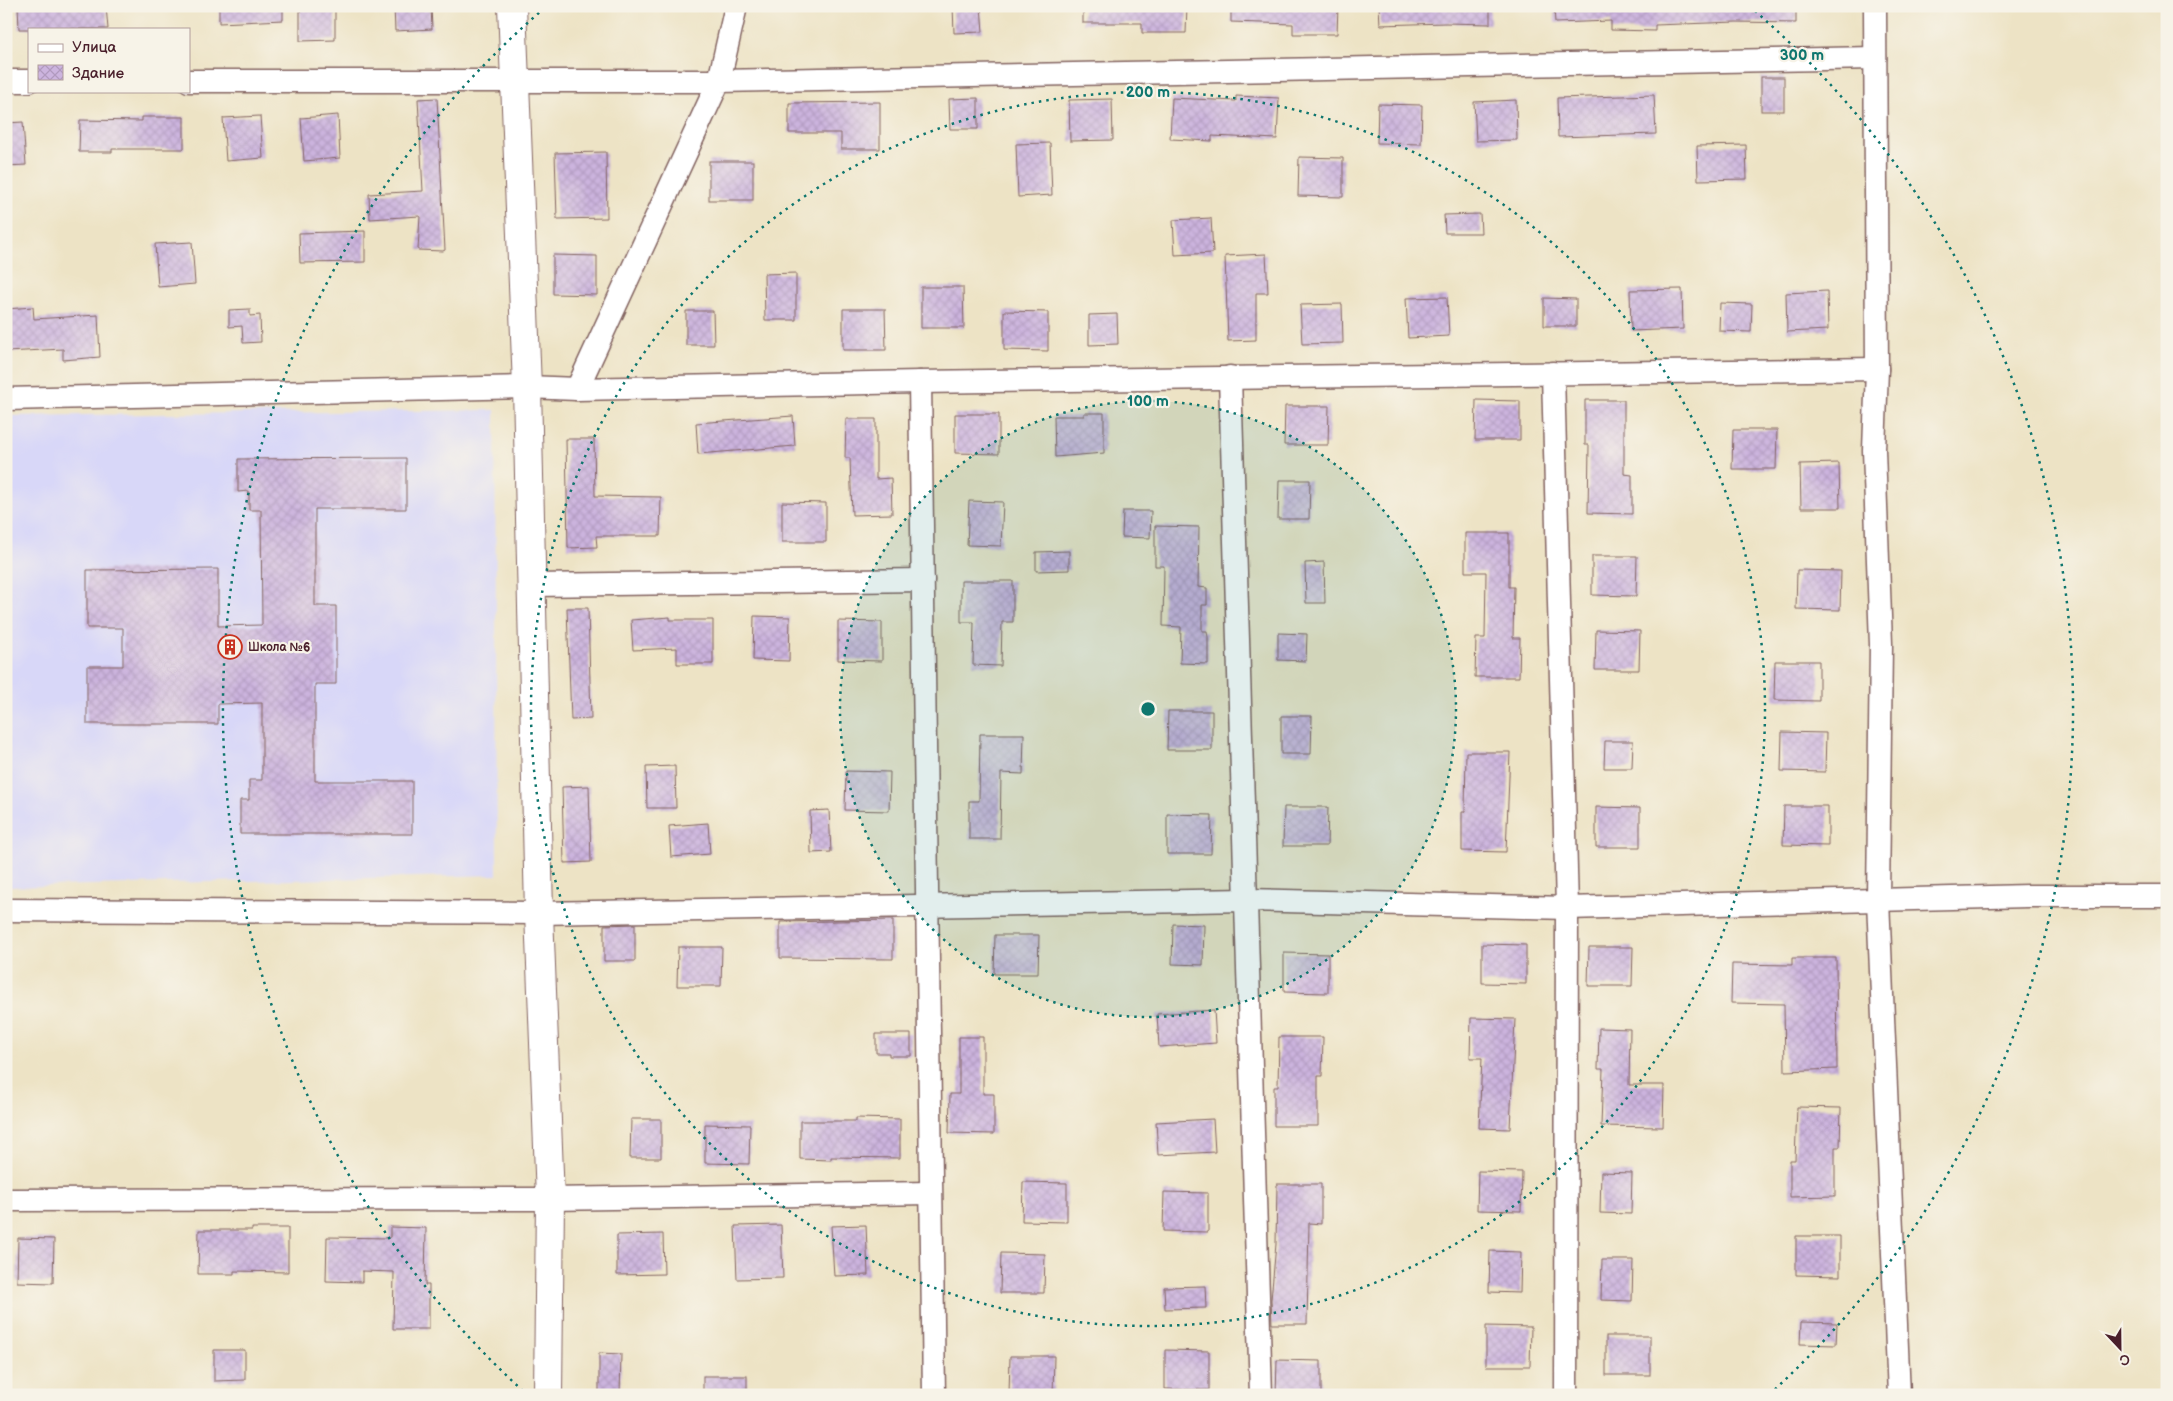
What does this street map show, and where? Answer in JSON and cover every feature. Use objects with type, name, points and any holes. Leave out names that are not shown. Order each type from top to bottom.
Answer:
[{"type":"street","points":[[512,6],[527,388],[539,913],[550,1199],[548,1395]]},
{"type":"street","points":[[577,389],[719,81],[736,6]]},
{"type":"street","points":[[1875,6],[1877,369],[1874,450],[1881,644],[1878,900],[1899,1395]]},
{"type":"street","points":[[190,81],[719,81],[1875,58]]},
{"type":"street","points":[[6,82],[28,81]]},
{"type":"street","points":[[6,398],[1230,377],[1877,369]]},
{"type":"street","points":[[1553,372],[1567,908],[1566,1395]]},
{"type":"street","points":[[1230,377],[1261,1395]]},
{"type":"street","points":[[920,382],[934,1395]]},
{"type":"street","points":[[533,585],[923,580]]},
{"type":"street","points":[[6,910],[539,913],[1246,900],[1567,908],[2028,896],[2167,896]]},
{"type":"street","points":[[6,1200],[550,1199],[930,1193]]},
{"type":"shaded area","points":[[495,410],[497,875],[6,887],[6,416]]},
{"type":"building","points":[[18,6],[106,6],[108,28],[19,29]]},
{"type":"building","points":[[219,6],[283,6],[283,20],[219,23]]},
{"type":"building","points":[[394,6],[431,6],[432,29],[395,31]]},
{"type":"building","points":[[953,6],[981,6],[983,32],[954,33]]},
{"type":"building","points":[[1083,6],[1187,6],[1186,33],[1142,33],[1142,23],[1083,23]]},
{"type":"building","points":[[1231,6],[1338,6],[1337,34],[1293,34],[1293,24],[1231,22]]},
{"type":"building","points":[[1379,6],[1490,6],[1490,24],[1380,25]]},
{"type":"building","points":[[1554,6],[1796,6],[1796,23],[1736,22],[1655,25],[1655,31],[1611,30],[1611,21],[1555,23]]},
{"type":"building","points":[[300,9],[335,9],[335,40],[300,41]]},
{"type":"building","points":[[1761,77],[1784,77],[1784,111],[1761,111]]},
{"type":"building","points":[[1654,95],[1656,134],[1558,137],[1557,98]]},
{"type":"building","points":[[1236,96],[1279,98],[1277,139],[1212,136],[1212,141],[1170,139],[1172,98],[1236,101]]},
{"type":"building","points":[[437,98],[445,250],[418,250],[420,216],[370,219],[369,194],[423,191],[418,99]]},
{"type":"building","points":[[978,98],[978,129],[950,129],[949,99]]},
{"type":"building","points":[[1112,99],[1113,140],[1070,141],[1069,100]]},
{"type":"building","points":[[1516,100],[1517,140],[1476,141],[1474,102]]},
{"type":"building","points":[[880,102],[880,149],[841,149],[841,133],[789,133],[789,103]]},
{"type":"building","points":[[1378,104],[1422,105],[1421,144],[1377,143]]},
{"type":"building","points":[[338,115],[340,158],[304,161],[301,118]]},
{"type":"building","points":[[260,116],[263,158],[226,161],[223,118]]},
{"type":"building","points":[[142,117],[184,117],[184,149],[112,149],[112,152],[79,152],[80,120],[142,121]]},
{"type":"building","points":[[23,122],[26,165],[6,166],[6,123]]},
{"type":"building","points":[[1050,143],[1052,195],[1018,197],[1016,144]]},
{"type":"building","points":[[1746,145],[1747,179],[1698,180],[1697,146]]},
{"type":"building","points":[[606,152],[607,218],[557,219],[555,153]]},
{"type":"building","points":[[1299,157],[1343,158],[1343,197],[1298,196]]},
{"type":"building","points":[[709,161],[753,161],[753,200],[709,200]]},
{"type":"building","points":[[1480,214],[1481,233],[1445,233],[1444,215]]},
{"type":"building","points":[[1211,218],[1213,253],[1175,255],[1173,220]]},
{"type":"building","points":[[365,231],[365,262],[300,263],[299,233]]},
{"type":"building","points":[[192,242],[195,284],[158,287],[155,244]]},
{"type":"building","points":[[1266,254],[1268,293],[1256,293],[1256,340],[1228,341],[1225,256]]},
{"type":"building","points":[[553,255],[597,256],[597,295],[553,294]]},
{"type":"building","points":[[796,273],[796,320],[765,320],[764,274]]},
{"type":"building","points":[[921,287],[963,287],[964,328],[921,328]]},
{"type":"building","points":[[1682,289],[1683,329],[1631,331],[1630,290]]},
{"type":"building","points":[[1827,291],[1828,330],[1787,332],[1786,293]]},
{"type":"building","points":[[1447,297],[1449,336],[1408,338],[1406,298]]},
{"type":"building","points":[[1544,298],[1576,299],[1576,326],[1544,326]]},
{"type":"building","points":[[1720,303],[1752,304],[1751,332],[1719,331]]},
{"type":"building","points":[[1342,304],[1343,343],[1302,344],[1300,305]]},
{"type":"building","points":[[33,307],[34,319],[98,315],[100,357],[63,360],[63,349],[6,352],[6,309]]},
{"type":"building","points":[[250,309],[250,316],[260,315],[261,342],[243,343],[242,326],[229,327],[229,310]]},
{"type":"building","points":[[843,309],[885,309],[886,350],[843,350]]},
{"type":"building","points":[[686,311],[713,311],[714,345],[686,345]]},
{"type":"building","points":[[1004,311],[1048,312],[1048,351],[1004,350]]},
{"type":"building","points":[[1117,314],[1118,344],[1089,345],[1089,315]]},
{"type":"building","points":[[1476,400],[1520,401],[1520,440],[1475,440]]},
{"type":"building","points":[[1585,400],[1624,400],[1624,474],[1632,475],[1632,514],[1588,513],[1589,445],[1585,445]]},
{"type":"building","points":[[1285,406],[1329,406],[1328,445],[1284,445]]},
{"type":"building","points":[[1084,413],[1104,413],[1104,453],[1055,457],[1054,416],[1084,416]]},
{"type":"building","points":[[955,414],[999,414],[999,454],[955,453]]},
{"type":"building","points":[[793,416],[795,446],[698,454],[696,423]]},
{"type":"building","points":[[846,419],[876,419],[876,479],[891,478],[892,514],[852,515],[850,458],[845,458]]},
{"type":"building","points":[[1733,430],[1777,430],[1776,469],[1732,469]]},
{"type":"building","points":[[566,439],[594,439],[595,496],[661,497],[660,536],[596,536],[597,547],[568,548]]},
{"type":"building","name":"Школа №6","points":[[406,458],[406,509],[315,509],[315,606],[336,606],[336,684],[315,684],[315,781],[412,781],[412,834],[240,834],[240,800],[249,800],[249,780],[262,780],[262,703],[218,704],[218,724],[87,724],[87,666],[123,666],[123,628],[87,628],[87,570],[218,569],[218,626],[262,625],[261,510],[249,510],[249,491],[238,492],[238,459]]},
{"type":"building","points":[[1839,463],[1840,508],[1801,508],[1800,464]]},
{"type":"building","points":[[1279,480],[1310,480],[1309,519],[1278,519]]},
{"type":"building","points":[[969,501],[1003,502],[1001,546],[967,545]]},
{"type":"building","points":[[782,502],[826,503],[826,542],[782,542]]},
{"type":"building","points":[[1123,511],[1151,511],[1150,538],[1122,537]]},
{"type":"building","points":[[1155,526],[1199,527],[1198,587],[1207,588],[1207,605],[1202,605],[1202,631],[1207,631],[1208,664],[1180,663],[1181,627],[1163,626],[1164,566],[1155,566]]},
{"type":"building","points":[[1465,533],[1509,533],[1509,587],[1514,587],[1513,638],[1520,638],[1519,677],[1475,677],[1476,638],[1485,638],[1486,572],[1465,572]]},
{"type":"building","points":[[1069,551],[1069,570],[1036,571],[1036,552]]},
{"type":"building","points":[[1592,556],[1637,556],[1636,596],[1592,595]]},
{"type":"building","points":[[1324,562],[1325,603],[1306,603],[1305,563]]},
{"type":"building","points":[[1797,570],[1841,571],[1840,610],[1796,609]]},
{"type":"building","points":[[961,581],[1013,581],[1013,622],[1002,622],[1001,666],[973,665],[974,622],[961,622]]},
{"type":"building","points":[[567,608],[588,608],[591,719],[571,720]]},
{"type":"building","points":[[754,616],[790,617],[789,661],[753,660]]},
{"type":"building","points":[[670,617],[670,620],[713,620],[713,664],[677,664],[677,648],[633,650],[631,620]]},
{"type":"building","points":[[838,621],[882,622],[882,661],[838,660]]},
{"type":"building","points":[[1596,630],[1640,631],[1639,670],[1595,670]]},
{"type":"building","points":[[1278,633],[1307,634],[1306,661],[1278,660]]},
{"type":"building","points":[[1775,661],[1819,661],[1819,701],[1774,700]]},
{"type":"building","points":[[1168,711],[1212,711],[1212,750],[1167,750]]},
{"type":"building","points":[[1281,716],[1312,716],[1311,754],[1281,754]]},
{"type":"building","points":[[1782,732],[1826,733],[1825,772],[1781,771]]},
{"type":"building","points":[[980,734],[1024,734],[1023,774],[1001,773],[1000,839],[969,839],[969,801],[979,801]]},
{"type":"building","points":[[1605,741],[1633,741],[1632,768],[1604,768]]},
{"type":"building","points":[[1466,752],[1510,752],[1506,852],[1462,851],[1462,812],[1465,812]]},
{"type":"building","points":[[675,766],[676,808],[647,808],[646,767]]},
{"type":"building","points":[[846,771],[890,772],[889,811],[845,810]]},
{"type":"building","points":[[589,786],[591,862],[564,863],[562,787]]},
{"type":"building","points":[[1784,806],[1828,806],[1828,846],[1783,845]]},
{"type":"building","points":[[1284,807],[1328,807],[1327,846],[1283,846]]},
{"type":"building","points":[[1596,807],[1640,808],[1640,847],[1596,847]]},
{"type":"building","points":[[829,810],[831,852],[811,853],[810,811]]},
{"type":"building","points":[[1167,814],[1212,815],[1211,854],[1167,854]]},
{"type":"building","points":[[708,823],[710,854],[671,857],[669,826]]},
{"type":"building","points":[[893,920],[893,959],[780,958],[780,922]]},
{"type":"building","points":[[635,924],[635,961],[604,961],[604,925]]},
{"type":"building","points":[[1173,924],[1204,925],[1203,965],[1172,964]]},
{"type":"building","points":[[995,935],[1039,935],[1038,974],[994,974]]},
{"type":"building","points":[[1482,944],[1526,945],[1526,984],[1482,983]]},
{"type":"building","points":[[678,947],[722,947],[721,986],[677,986]]},
{"type":"building","points":[[1589,947],[1633,947],[1632,986],[1588,986]]},
{"type":"building","points":[[1284,953],[1328,954],[1328,993],[1284,992]]},
{"type":"building","points":[[1792,958],[1836,958],[1837,1069],[1785,1071],[1784,1004],[1731,1003],[1732,964],[1792,965]]},
{"type":"building","points":[[1214,1010],[1216,1043],[1159,1047],[1157,1014]]},
{"type":"building","points":[[1471,1018],[1515,1019],[1510,1129],[1479,1128],[1482,1058],[1470,1058]]},
{"type":"building","points":[[1599,1028],[1630,1029],[1629,1085],[1664,1085],[1663,1127],[1601,1126],[1603,1069],[1598,1069]]},
{"type":"building","points":[[876,1034],[911,1034],[911,1056],[889,1056],[889,1053],[876,1053]]},
{"type":"building","points":[[959,1037],[983,1037],[983,1094],[994,1094],[994,1134],[949,1133],[950,1094],[959,1094]]},
{"type":"building","points":[[1279,1037],[1323,1037],[1322,1076],[1318,1076],[1318,1126],[1274,1126],[1274,1087],[1278,1087]]},
{"type":"building","points":[[1797,1107],[1841,1108],[1840,1147],[1835,1147],[1835,1196],[1790,1197],[1790,1160],[1795,1160]]},
{"type":"building","points":[[856,1118],[900,1119],[900,1158],[831,1157],[831,1160],[800,1159],[800,1121],[856,1121]]},
{"type":"building","points":[[631,1119],[661,1119],[661,1158],[630,1158]]},
{"type":"building","points":[[1213,1119],[1215,1152],[1158,1155],[1156,1122]]},
{"type":"building","points":[[705,1124],[750,1125],[749,1164],[705,1163]]},
{"type":"building","points":[[1478,1171],[1522,1172],[1521,1211],[1477,1210]]},
{"type":"building","points":[[1601,1172],[1632,1173],[1631,1214],[1600,1213]]},
{"type":"building","points":[[1023,1182],[1067,1183],[1067,1222],[1022,1221]]},
{"type":"building","points":[[1277,1184],[1321,1184],[1321,1224],[1309,1223],[1307,1324],[1272,1324],[1271,1300],[1276,1244]]},
{"type":"building","points":[[1164,1192],[1208,1193],[1208,1232],[1163,1231]]},
{"type":"building","points":[[781,1225],[783,1278],[737,1279],[735,1226]]},
{"type":"building","points":[[866,1225],[868,1275],[834,1276],[831,1226]]},
{"type":"building","points":[[390,1227],[426,1228],[425,1285],[429,1285],[429,1329],[393,1329],[394,1272],[362,1271],[362,1282],[326,1281],[327,1237],[390,1238]]},
{"type":"building","points":[[252,1228],[288,1228],[288,1272],[234,1271],[234,1274],[198,1274],[199,1230],[252,1230]]},
{"type":"building","points":[[663,1234],[664,1274],[617,1275],[617,1235]]},
{"type":"building","points":[[1796,1236],[1840,1236],[1840,1276],[1796,1275]]},
{"type":"building","points":[[18,1238],[54,1239],[53,1283],[17,1282]]},
{"type":"building","points":[[1490,1251],[1521,1252],[1520,1293],[1489,1292]]},
{"type":"building","points":[[1001,1253],[1045,1254],[1044,1293],[1000,1293]]},
{"type":"building","points":[[1602,1260],[1633,1260],[1632,1301],[1601,1300]]},
{"type":"building","points":[[1205,1286],[1206,1308],[1165,1309],[1164,1287]]},
{"type":"building","points":[[1801,1322],[1837,1323],[1836,1345],[1800,1344]]},
{"type":"building","points":[[1486,1326],[1531,1327],[1530,1366],[1486,1366]]},
{"type":"building","points":[[1606,1336],[1650,1336],[1650,1375],[1606,1375]]},
{"type":"building","points":[[214,1350],[245,1350],[245,1380],[214,1381]]},
{"type":"building","points":[[1165,1350],[1209,1351],[1209,1390],[1165,1389]]},
{"type":"building","points":[[599,1353],[621,1354],[620,1395],[599,1395]]},
{"type":"building","points":[[1010,1356],[1054,1356],[1053,1395],[1009,1395]]},
{"type":"building","points":[[1277,1360],[1321,1361],[1321,1395],[1276,1395]]},
{"type":"building","points":[[703,1376],[747,1376],[747,1395],[703,1395]]},
{"type":"place","name":"Школа №6","points":[[230,647]]}]
